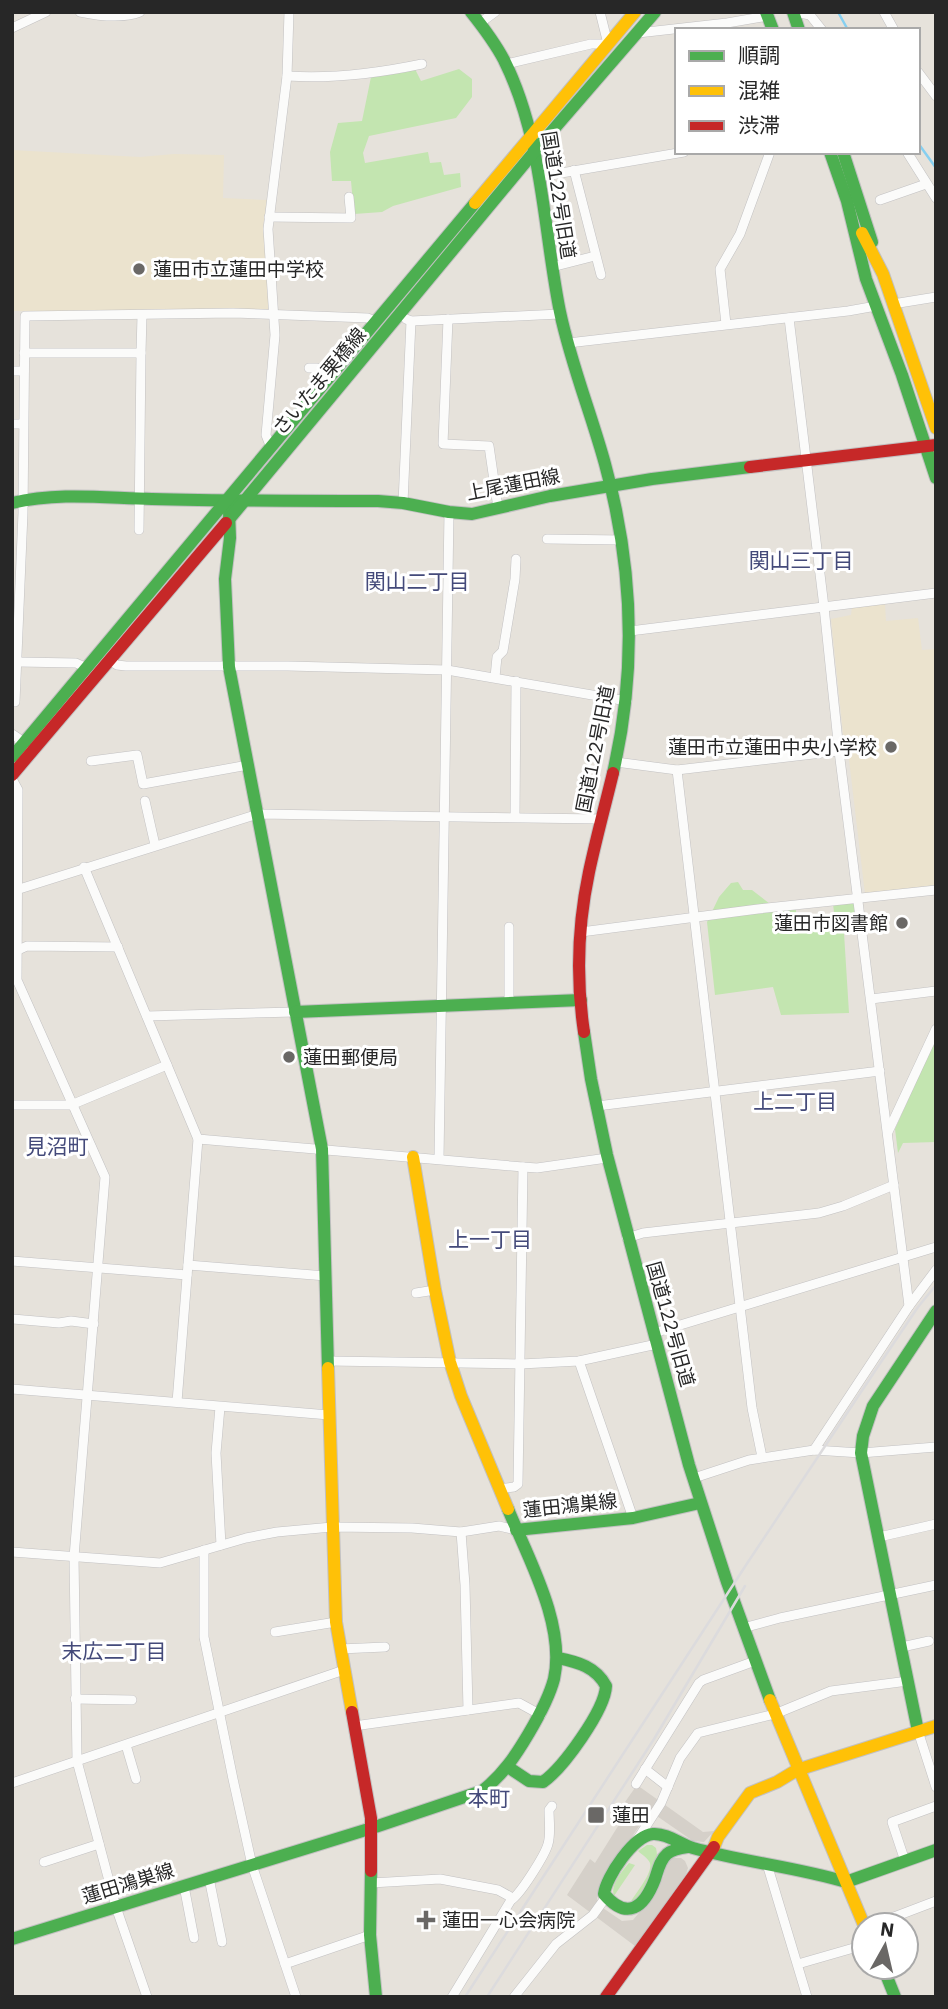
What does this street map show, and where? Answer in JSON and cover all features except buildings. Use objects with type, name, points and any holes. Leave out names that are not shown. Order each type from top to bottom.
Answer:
[{"type":"main road","name":"国道122号旧道","points":[[471,12],[506,64],[523,106],[531,135],[560,314],[611,487],[622,540],[629,631],[627,701],[616,762],[586,888],[581,932],[581,1000],[585,1041],[607,1158],[701,1503]]},
{"type":"main road","name":"さいたま栗橋線","points":[[12,777],[24,751],[87,668],[635,12]]},
{"type":"main road","name":"さいたま栗橋線","points":[[12,757],[24,751],[109,660],[534,152],[655,12]]},
{"type":"main road","points":[[768,14],[784,28]]},
{"type":"main road","points":[[818,154],[931,446],[936,478]]},
{"type":"main road","points":[[831,154],[847,201],[866,279]]},
{"type":"main road","points":[[844,154],[936,428]]},
{"type":"main road","points":[[847,201],[883,274]]},
{"type":"main road","name":"上尾蓮田線","points":[[17,502],[59,496],[403,503],[472,514],[560,494],[652,480],[931,446]]},
{"type":"main road","points":[[228,500],[230,538],[225,579],[229,667],[322,1149],[335,1622],[372,1828],[370,1935],[376,1997]]},
{"type":"main road","points":[[295,1012],[581,1000]]},
{"type":"main road","points":[[413,1157],[450,1362],[461,1396],[516,1530]]},
{"type":"main road","points":[[918,1731],[861,1453],[863,1436],[873,1406],[936,1311]]},
{"type":"main road","points":[[701,1503],[775,1714],[858,1911]]},
{"type":"main road","name":"蓮田鴻巣線","points":[[12,1939],[372,1828],[482,1791],[508,1767],[541,1715],[551,1692],[558,1658],[553,1622],[516,1530],[633,1518],[701,1503]]},
{"type":"main road","points":[[508,1767],[534,1782],[546,1780],[558,1769],[603,1703],[606,1686],[598,1674],[579,1662],[558,1658]]},
{"type":"main road","points":[[606,1997],[711,1853],[718,1837],[750,1793],[797,1770],[936,1726]]},
{"type":"main road","points":[[688,1847],[674,1849],[668,1853],[652,1885],[637,1907],[631,1911],[625,1911],[604,1894],[605,1887],[637,1841],[650,1833],[660,1834],[688,1847],[711,1853],[846,1882],[936,1850]]},
{"type":"main road","points":[[650,1833],[656,1838],[661,1849],[660,1866]]},
{"type":"street","points":[[12,28],[46,12]]},
{"type":"street","points":[[80,12],[100,16],[140,12]]},
{"type":"street","points":[[271,448],[267,435],[274,358],[274,314],[269,218],[287,76],[289,12]]},
{"type":"street","points":[[480,23],[495,12]]},
{"type":"street","points":[[506,64],[591,44],[608,44],[600,12]]},
{"type":"street","points":[[793,12],[810,15],[820,28]]},
{"type":"street","points":[[884,12],[893,28]]},
{"type":"street","points":[[695,28],[727,26],[768,14]]},
{"type":"street","points":[[636,33],[675,29]]},
{"type":"street","points":[[287,76],[310,78],[422,64]]},
{"type":"street","points":[[920,75],[936,96]]},
{"type":"street","points":[[538,177],[675,153]]},
{"type":"street","points":[[726,324],[720,269],[740,234],[769,154]]},
{"type":"street","points":[[908,154],[936,198]]},
{"type":"street","points":[[574,170],[601,275]]},
{"type":"street","points":[[880,200],[926,184]]},
{"type":"street","points":[[269,218],[351,218],[349,197]]},
{"type":"street","points":[[552,267],[595,256]]},
{"type":"street","points":[[893,304],[936,297]]},
{"type":"street","points":[[568,344],[876,306]]},
{"type":"street","points":[[15,702],[18,663],[17,469],[23,424],[24,316],[233,313],[368,318],[377,322]]},
{"type":"street","points":[[398,315],[411,321],[560,314]]},
{"type":"street","points":[[139,530],[142,315]]},
{"type":"street","points":[[789,318],[839,751],[909,1306]]},
{"type":"street","points":[[448,319],[443,444],[489,446],[498,508]]},
{"type":"street","points":[[403,503],[411,321]]},
{"type":"street","points":[[12,331],[24,331]]},
{"type":"street","points":[[24,353],[141,354]]},
{"type":"street","points":[[309,368],[317,368],[319,377],[326,383]]},
{"type":"street","points":[[12,371],[24,371]]},
{"type":"street","points":[[12,424],[23,424]]},
{"type":"street","points":[[439,1159],[449,512]]},
{"type":"street","points":[[547,539],[622,540]]},
{"type":"street","points":[[495,677],[497,657],[503,651],[516,559]]},
{"type":"street","points":[[629,631],[936,593]]},
{"type":"street","points":[[109,660],[126,666],[300,666],[447,670],[627,701]]},
{"type":"street","points":[[18,663],[76,663],[87,668]]},
{"type":"street","points":[[515,817],[516,681]]},
{"type":"street","points":[[12,734],[18,738],[24,751]]},
{"type":"street","points":[[616,762],[677,770],[839,751]]},
{"type":"street","points":[[91,761],[137,755],[143,784],[248,765]]},
{"type":"street","points":[[677,770],[752,1409],[762,1457]]},
{"type":"street","points":[[12,777],[18,790],[15,890],[17,981],[105,1177],[74,1557],[77,1761],[116,1907],[147,1997]]},
{"type":"street","points":[[145,801],[155,845]]},
{"type":"street","points":[[15,890],[258,814],[602,819]]},
{"type":"street","points":[[84,867],[198,1139],[177,1402]]},
{"type":"street","points":[[581,932],[936,890]]},
{"type":"street","points":[[509,927],[509,1003]]},
{"type":"street","points":[[16,951],[27,946],[118,947]]},
{"type":"street","points":[[871,999],[936,991]]},
{"type":"street","points":[[147,1016],[295,1012]]},
{"type":"street","points":[[888,1134],[936,1029]]},
{"type":"street","points":[[12,1105],[71,1105],[167,1065]]},
{"type":"street","points":[[597,1106],[880,1070]]},
{"type":"street","points":[[198,1139],[537,1168],[607,1158]]},
{"type":"street","points":[[499,1489],[518,1484],[523,1167]]},
{"type":"street","points":[[627,1238],[643,1233],[819,1213],[844,1206],[894,1185]]},
{"type":"street","points":[[328,1360],[521,1364],[579,1362],[656,1339],[740,1307],[936,1247]]},
{"type":"street","points":[[12,1261],[187,1275]]},
{"type":"street","points":[[188,1265],[326,1276]]},
{"type":"street","points":[[814,1450],[909,1306],[936,1270]]},
{"type":"street","points":[[416,1293],[435,1290]]},
{"type":"street","points":[[13,1319],[94,1324]]},
{"type":"street","points":[[579,1362],[633,1518]]},
{"type":"street","points":[[12,1389],[329,1415]]},
{"type":"street","points":[[220,1407],[216,1453],[221,1545]]},
{"type":"street","points":[[694,1478],[762,1457],[814,1450],[861,1453],[936,1447]]},
{"type":"street","points":[[879,1537],[936,1524]]},
{"type":"street","points":[[12,1552],[160,1563],[246,1538],[277,1532],[332,1527],[461,1532],[499,1526],[516,1530]]},
{"type":"street","points":[[461,1532],[468,1710]]},
{"type":"street","points":[[204,1550],[204,1637],[219,1712],[252,1865],[296,1997]]},
{"type":"street","points":[[743,1628],[936,1585]]},
{"type":"street","points":[[275,1632],[335,1622]]},
{"type":"street","points":[[902,1647],[929,1641]]},
{"type":"street","points":[[340,1649],[385,1647]]},
{"type":"street","points":[[636,1784],[699,1683],[755,1661]]},
{"type":"street","points":[[12,1783],[344,1670]]},
{"type":"street","points":[[637,1841],[661,1803],[680,1758],[698,1733],[775,1714],[831,1691],[908,1681]]},
{"type":"street","points":[[75,1699],[132,1699]]},
{"type":"street","points":[[354,1726],[519,1703],[541,1715]]},
{"type":"street","points":[[918,1731],[936,1787]]},
{"type":"street","points":[[126,1745],[136,1779]]},
{"type":"street","points":[[645,1769],[668,1787]]},
{"type":"street","points":[[452,1997],[511,1900],[516,1898],[534,1872],[549,1843],[549,1810],[552,1806]]},
{"type":"street","points":[[905,1861],[892,1822],[936,1806]]},
{"type":"street","points":[[44,1862],[99,1844]]},
{"type":"street","points":[[768,1864],[807,1997]]},
{"type":"street","points":[[209,1878],[222,1942]]},
{"type":"street","points":[[371,1883],[440,1879],[498,1890],[511,1900]]},
{"type":"street","points":[[184,1886],[194,1938]]},
{"type":"street","points":[[514,1997],[555,1944],[593,1915],[606,1897]]},
{"type":"street","points":[[910,1911],[936,1901]]},
{"type":"street","points":[[285,1964],[370,1935]]},
{"type":"street","points":[[797,1964],[850,1949]]},
{"type":"shaded area","name":"蓮田市立蓮田中学校","points":[[12,150],[140,157],[174,154],[224,155],[223,198],[267,200],[263,227],[270,311],[12,311]]},
{"type":"shaded area","name":"蓮田市立蓮田中央小学校","points":[[885,604],[886,621],[918,618],[922,650],[936,649],[936,885],[865,894],[831,619],[851,615],[852,607]]},
{"type":"shaded area","points":[[637,1785],[703,1832],[714,1831],[704,1842],[693,1841],[654,1814],[645,1817],[599,1887],[597,1899],[600,1906],[622,1921],[633,1920],[657,1891],[665,1866],[671,1858],[681,1858],[688,1868],[635,1946],[567,1895],[590,1859],[595,1863],[630,1807],[625,1802]]},
{"type":"green space","points":[[415,69],[421,81],[459,69],[472,79],[472,97],[456,118],[369,136],[363,153],[365,163],[428,152],[430,163],[441,162],[444,175],[460,173],[461,187],[393,206],[382,212],[354,214],[351,181],[332,181],[330,152],[338,123],[362,121],[371,77]]},
{"type":"green space","points":[[738,882],[743,890],[752,890],[779,911],[796,909],[796,924],[835,920],[833,904],[855,903],[858,933],[844,933],[849,1013],[781,1015],[773,987],[715,995],[707,922],[719,897],[731,883]]},
{"type":"green space","points":[[936,1038],[936,1142],[903,1143],[898,1153],[895,1129]]},
{"type":"green space","points":[[647,1845],[656,1848],[654,1870],[635,1902],[630,1903],[649,1872],[650,1863],[638,1851]]},
{"type":"green space","points":[[629,1863],[635,1865],[614,1896],[615,1883]]},
{"type":"waterway","points":[[838,12],[847,28]]},
{"type":"waterway","points":[[920,146],[936,168]]},
{"type":"railway","points":[[465,1997],[748,1562],[918,1307],[936,1285]]},
{"type":"railway","points":[[487,1997],[654,1739],[745,1586]]},
{"type":"traffic: fast","points":[[471,12],[504,60],[527,120],[560,312],[614,502],[626,579],[628,657],[626,696],[613,773]]},
{"type":"traffic: fast","points":[[226,523],[534,152],[655,12]]},
{"type":"traffic: fast","points":[[766,12],[772,28]]},
{"type":"traffic: fast","points":[[793,12],[798,28]]},
{"type":"traffic: fast","points":[[831,154],[847,201],[866,279],[902,375],[936,478]]},
{"type":"traffic: fast","points":[[844,154],[872,242]]},
{"type":"traffic: fast","points":[[12,757],[475,203]]},
{"type":"traffic: fast","points":[[12,503],[82,497],[378,501],[472,514],[550,496],[652,479],[750,467]]},
{"type":"traffic: fast","points":[[229,511],[230,538],[225,579],[229,667],[322,1149],[328,1368]]},
{"type":"traffic: fast","points":[[295,1012],[581,1000]]},
{"type":"traffic: fast","points":[[584,1032],[607,1155],[689,1465],[727,1582],[770,1700]]},
{"type":"traffic: fast","points":[[918,1731],[861,1453],[863,1436],[873,1406],[936,1311]]},
{"type":"traffic: fast","points":[[516,1530],[633,1518],[700,1503]]},
{"type":"traffic: fast","points":[[12,1939],[372,1828],[482,1791],[490,1785],[514,1757],[540,1713],[554,1679],[556,1658],[555,1637],[543,1592],[508,1509]]},
{"type":"traffic: fast","points":[[508,1767],[529,1781],[543,1782],[571,1752],[599,1709],[606,1686],[602,1680],[586,1666],[558,1658]]},
{"type":"traffic: fast","points":[[688,1847],[674,1850],[665,1856],[651,1889],[634,1908],[620,1907],[604,1894],[622,1858],[638,1841],[653,1834],[663,1835],[712,1853],[846,1882]]},
{"type":"traffic: fast","points":[[846,1882],[936,1850]]},
{"type":"traffic: fast","points":[[371,1871],[370,1935],[376,1997]]},
{"type":"traffic: fast","points":[[889,1981],[895,1997]]},
{"type":"traffic: slow","points":[[475,203],[635,12]]},
{"type":"traffic: slow","points":[[862,233],[883,274],[936,428]]},
{"type":"traffic: slow","points":[[413,1157],[450,1362],[461,1396],[508,1509]]},
{"type":"traffic: slow","points":[[328,1368],[336,1622],[352,1712]]},
{"type":"traffic: slow","points":[[770,1700],[858,1911]]},
{"type":"traffic: slow","points":[[714,1847],[718,1837],[750,1793],[797,1770],[936,1726]]},
{"type":"traffic: jam","points":[[750,467],[936,445]]},
{"type":"traffic: jam","points":[[12,775],[226,523]]},
{"type":"traffic: jam","points":[[584,1032],[579,972],[582,911],[613,773]]},
{"type":"traffic: jam","points":[[352,1712],[371,1818],[371,1871]]},
{"type":"traffic: jam","points":[[606,1997],[714,1847]]},
{"type":"place","name":"蓮田市立蓮田中学校","points":[[139,269]]},
{"type":"place","name":"蓮田市立蓮田中央小学校","points":[[891,747]]},
{"type":"place","name":"蓮田市図書館","points":[[902,923]]},
{"type":"place","name":"蓮田郵便局","points":[[289,1057]]},
{"type":"place","name":"蓮田","points":[[596,1815]]},
{"type":"place","name":"蓮田一心会病院","points":[[426,1920]]},
{"type":"district","name":"関山三丁目","points":[[801,560]]},
{"type":"district","name":"関山二丁目","points":[[417,581]]},
{"type":"district","name":"上二丁目","points":[[795,1101]]},
{"type":"district","name":"見沼町","points":[[57,1146]]},
{"type":"district","name":"上一丁目","points":[[490,1239]]},
{"type":"district","name":"末広二丁目","points":[[114,1651]]},
{"type":"district","name":"本町","points":[[489,1798]]}]
